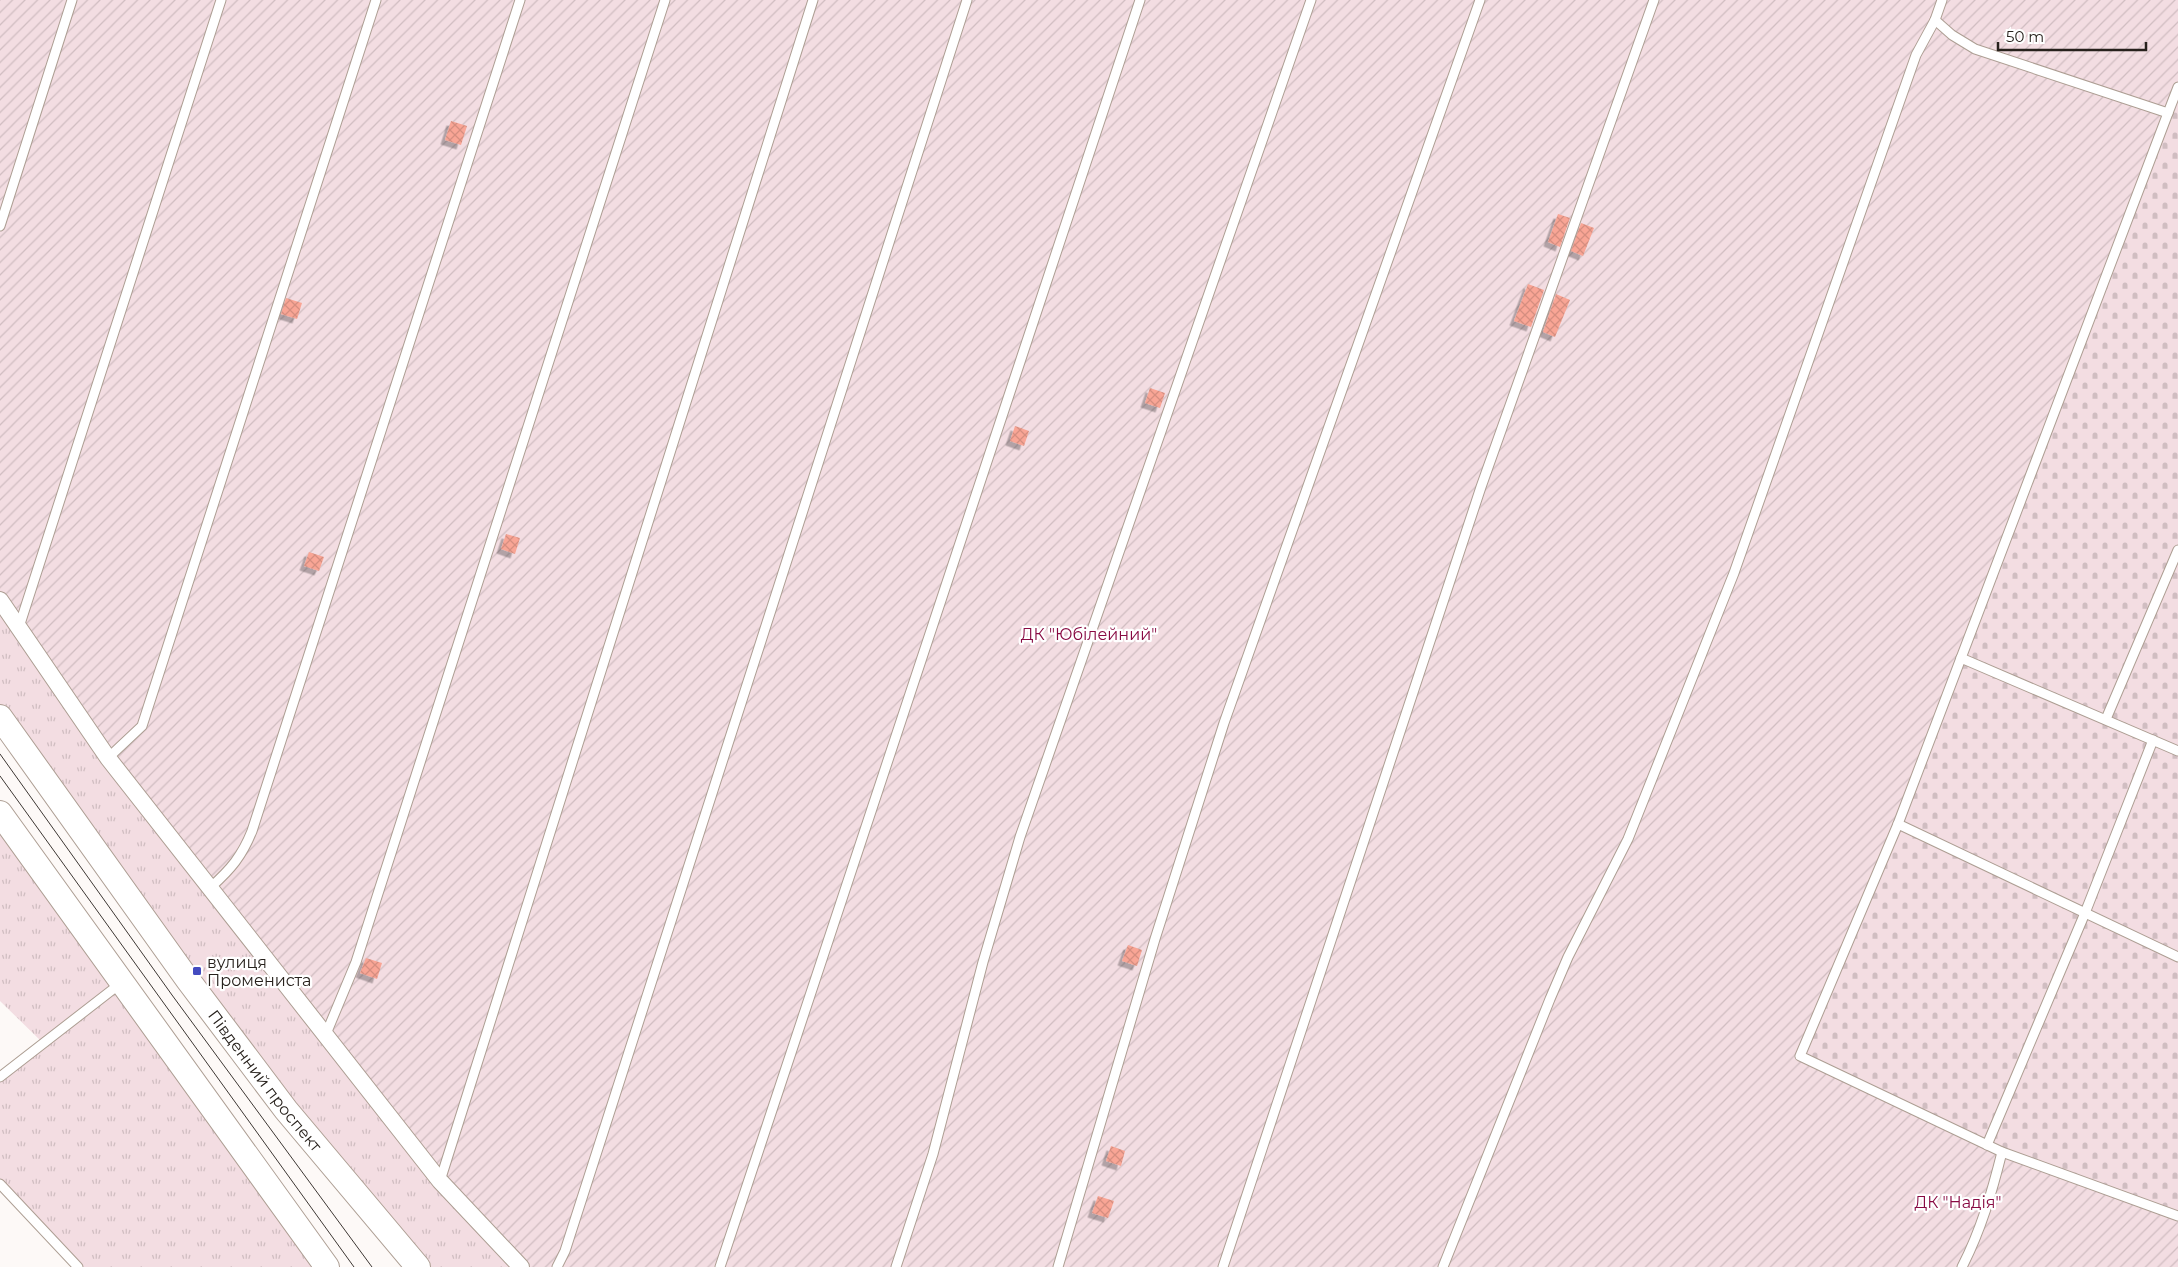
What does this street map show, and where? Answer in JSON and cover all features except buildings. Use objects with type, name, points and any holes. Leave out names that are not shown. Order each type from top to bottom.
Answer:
[{"type":"main road","name":"Південний проспект","points":[[0,717],[188,980],[286,1110],[418,1267]]},
{"type":"main road","points":[[0,813],[327,1267]]},
{"type":"street","points":[[0,600],[108,758],[440,1181],[521,1267]]},
{"type":"lane","points":[[0,226],[72,0]]},
{"type":"lane","points":[[19,627],[221,0]]},
{"type":"lane","points":[[108,758],[142,726],[376,0]]},
{"type":"lane","points":[[211,888],[230,870],[252,831],[520,0]]},
{"type":"lane","points":[[326,1034],[356,962],[665,0]]},
{"type":"lane","points":[[440,1181],[813,0]]},
{"type":"lane","points":[[557,1267],[565,1250],[967,0]]},
{"type":"lane","points":[[720,1267],[1140,0]]},
{"type":"lane","points":[[896,1267],[933,1154],[983,962],[1020,837],[1311,0]]},
{"type":"lane","points":[[1058,1267],[1154,939],[1224,723],[1480,0]]},
{"type":"lane","points":[[1223,1267],[1481,488],[1654,0]]},
{"type":"lane","points":[[1443,1267],[1550,998],[1568,957],[1628,839],[1734,573],[1916,55],[1935,20],[1942,0]]},
{"type":"lane","points":[[1935,20],[1952,35],[1975,49],[2168,113]]},
{"type":"lane","points":[[2178,87],[2175,103],[2168,113],[1898,824],[1800,1056],[2002,1152],[2178,1216]]},
{"type":"lane","points":[[2106,719],[2178,550]]},
{"type":"lane","points":[[1961,658],[2178,751]]},
{"type":"lane","points":[[1987,1145],[2085,913],[2153,740]]},
{"type":"lane","points":[[1898,824],[2178,957]]},
{"type":"lane","points":[[0,1077],[121,983]]},
{"type":"lane","points":[[1962,1267],[1975,1241],[1992,1192],[2002,1152]]},
{"type":"lane","points":[[0,1184],[78,1267]]},
{"type":"green space","name":"ДК \"Юбілейний\"","points":[[0,0],[2178,0],[2178,87],[1961,658],[1800,1056],[2002,1152],[2178,1216],[2178,1267],[521,1267],[211,887],[0,600]]},
{"type":"green space","points":[[2178,87],[2178,1216],[2002,1152],[1800,1056]]},
{"type":"green space","points":[[0,600],[521,1267],[418,1267],[0,717]]},
{"type":"green space","points":[[0,812],[327,1267],[78,1267],[0,1184],[0,1077],[42,1042],[0,1001]]},
{"type":"tram line","points":[[0,754],[172,995],[372,1267]]},
{"type":"tram line","points":[[0,776],[354,1267]]},
{"type":"place","name":"вулиця Промениста","points":[[197,971]]},
{"type":"park label","name":"ДК \"Надія\"","points":[[1958,1202]]}]
